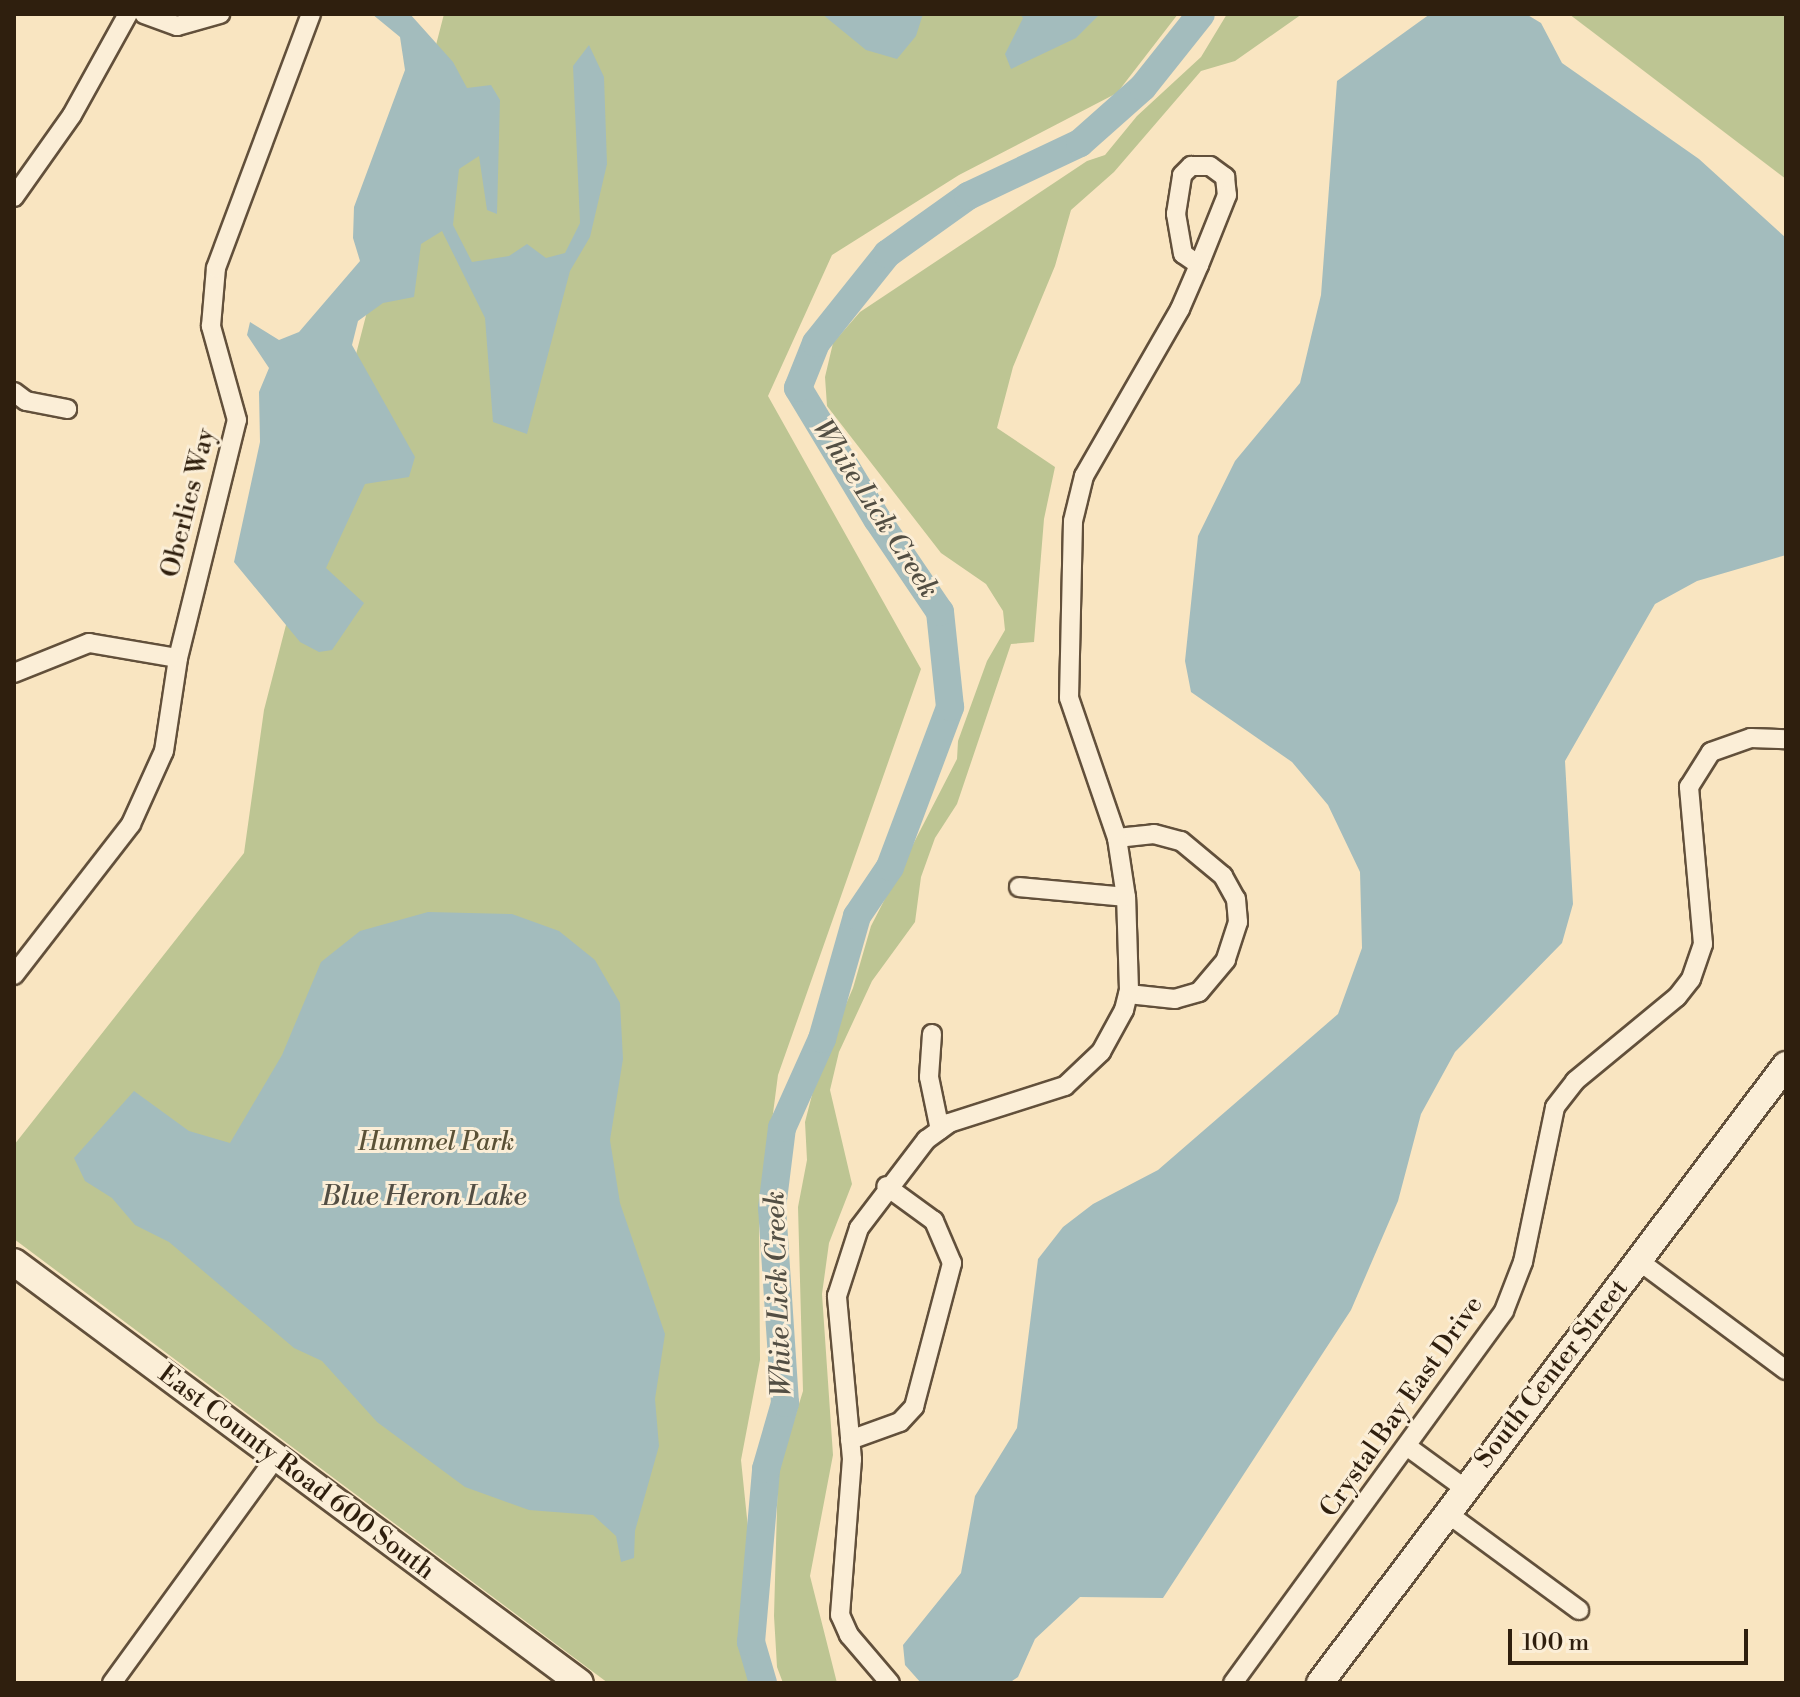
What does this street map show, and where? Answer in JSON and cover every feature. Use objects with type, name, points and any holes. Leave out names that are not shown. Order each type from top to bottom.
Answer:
[{"type":"main road","name":"South Center Street","points":[[1320,1683],[1464,1488],[1786,1065]]},
{"type":"main road","name":"East County Road 600 South","points":[[14,1262],[580,1683]]},
{"type":"street","points":[[14,197],[72,115],[128,14]]},
{"type":"street","points":[[144,14],[177,26],[220,14]]},
{"type":"street","name":"Oberlies Way","points":[[14,975],[149,793],[164,751],[178,658],[237,420],[211,326],[216,268],[311,14]]},
{"type":"street","points":[[890,1683],[849,1635],[840,1615],[850,1440],[837,1296],[859,1228],[886,1186],[940,1130],[1065,1086],[1101,1052],[1128,994],[1126,897],[1117,838],[1069,698],[1076,497],[1199,265],[1227,195],[1225,177],[1210,166],[1191,166],[1176,192],[1178,240],[1183,254],[1199,265]]},
{"type":"street","points":[[14,392],[26,401],[67,409]]},
{"type":"street","points":[[14,673],[89,643],[178,658]]},
{"type":"street","name":"Crystal Bay East Drive","points":[[1233,1683],[1408,1447],[1513,1289],[1555,1107],[1575,1081],[1677,997],[1700,961],[1703,944],[1689,787],[1711,752],[1751,738],[1786,739]]},
{"type":"street","points":[[1117,838],[1154,834],[1181,841],[1223,876],[1236,899],[1238,922],[1226,960],[1199,992],[1175,999],[1128,994]]},
{"type":"street","points":[[1019,887],[1126,897]]},
{"type":"street","points":[[932,1034],[929,1077],[940,1130]]},
{"type":"street","points":[[850,1440],[900,1422],[914,1407],[952,1263],[934,1221],[886,1186]]},
{"type":"street","points":[[1639,1261],[1786,1370]]},
{"type":"street","points":[[1408,1447],[1464,1488]]},
{"type":"street","points":[[112,1683],[275,1459]]},
{"type":"street","points":[[1447,1513],[1579,1610]]},
{"type":"green space","name":"Hummel Park","points":[[444,14],[1178,14],[1117,93],[959,175],[832,255],[768,396],[921,669],[778,1075],[759,1221],[760,1360],[741,1460],[764,1683],[608,1683],[14,1239],[14,1145],[244,853],[264,710]]},
{"type":"green space","points":[[1227,14],[1302,14],[1235,61],[1201,71],[1114,172],[1071,210],[1055,266],[1013,367],[997,428],[1055,467],[1044,519],[1034,642],[1011,644],[957,804],[935,838],[921,877],[915,922],[872,981],[839,1052],[830,1090],[852,1184],[829,1243],[822,1294],[833,1455],[810,1576],[837,1683],[783,1683],[777,1667],[774,1616],[778,1472],[803,1391],[798,1207],[807,1160],[805,1122],[820,1064],[853,988],[871,926],[957,759],[958,741],[987,661],[1005,630],[1003,611],[986,584],[941,553],[827,406],[825,377],[833,343],[860,312],[1087,161],[1105,155],[1137,116],[1201,57]]},
{"type":"green space","points":[[1569,14],[1786,14],[1786,179]]},
{"type":"water","points":[[372,14],[410,14],[453,62],[467,88],[491,85],[500,100],[497,214],[487,210],[479,156],[459,169],[453,225],[472,262],[509,256],[527,244],[546,258],[565,253],[580,223],[573,66],[589,45],[604,77],[607,164],[590,237],[570,271],[527,434],[493,422],[485,318],[442,231],[421,244],[414,297],[383,303],[358,321],[352,345],[415,457],[409,477],[365,484],[326,568],[364,603],[332,650],[319,652],[300,642],[234,562],[260,442],[259,392],[269,368],[247,335],[250,322],[279,340],[299,332],[360,261],[353,238],[354,207],[405,70],[400,37]]},
{"type":"water","points":[[822,14],[923,14],[916,36],[897,59],[866,50]]},
{"type":"water","points":[[1020,14],[1100,14],[1076,38],[1011,69],[1005,54],[1023,18]]},
{"type":"water","points":[[1430,14],[1526,14],[1541,23],[1562,63],[1699,159],[1786,238],[1786,555],[1697,581],[1655,604],[1565,761],[1573,904],[1562,943],[1455,1052],[1421,1114],[1398,1201],[1351,1310],[1163,1598],[1080,1597],[1035,1639],[1018,1677],[1009,1683],[921,1683],[905,1665],[903,1645],[961,1573],[975,1496],[1017,1428],[1038,1259],[1063,1227],[1093,1204],[1158,1170],[1338,1014],[1362,948],[1360,872],[1328,805],[1292,762],[1191,692],[1185,661],[1198,536],[1235,461],[1300,383],[1321,295],[1337,81]]},
{"type":"water","name":"Blue Heron Lake","points":[[428,912],[512,914],[559,931],[595,960],[620,1003],[623,1059],[610,1140],[620,1203],[665,1334],[655,1399],[659,1446],[635,1531],[634,1558],[621,1562],[616,1536],[593,1515],[529,1510],[465,1487],[377,1422],[322,1361],[294,1348],[169,1242],[135,1225],[112,1198],[85,1181],[74,1158],[134,1091],[189,1131],[230,1143],[282,1055],[321,962],[360,931]]},
{"type":"waterway","name":"White Lick Creek","points":[[763,1683],[751,1642],[766,1469],[785,1403],[772,1208],[782,1128],[822,1039],[857,916],[890,867],[950,707],[940,612],[877,519],[798,388],[816,343],[887,254],[968,196],[1080,143],[1143,87],[1201,14]]}]
